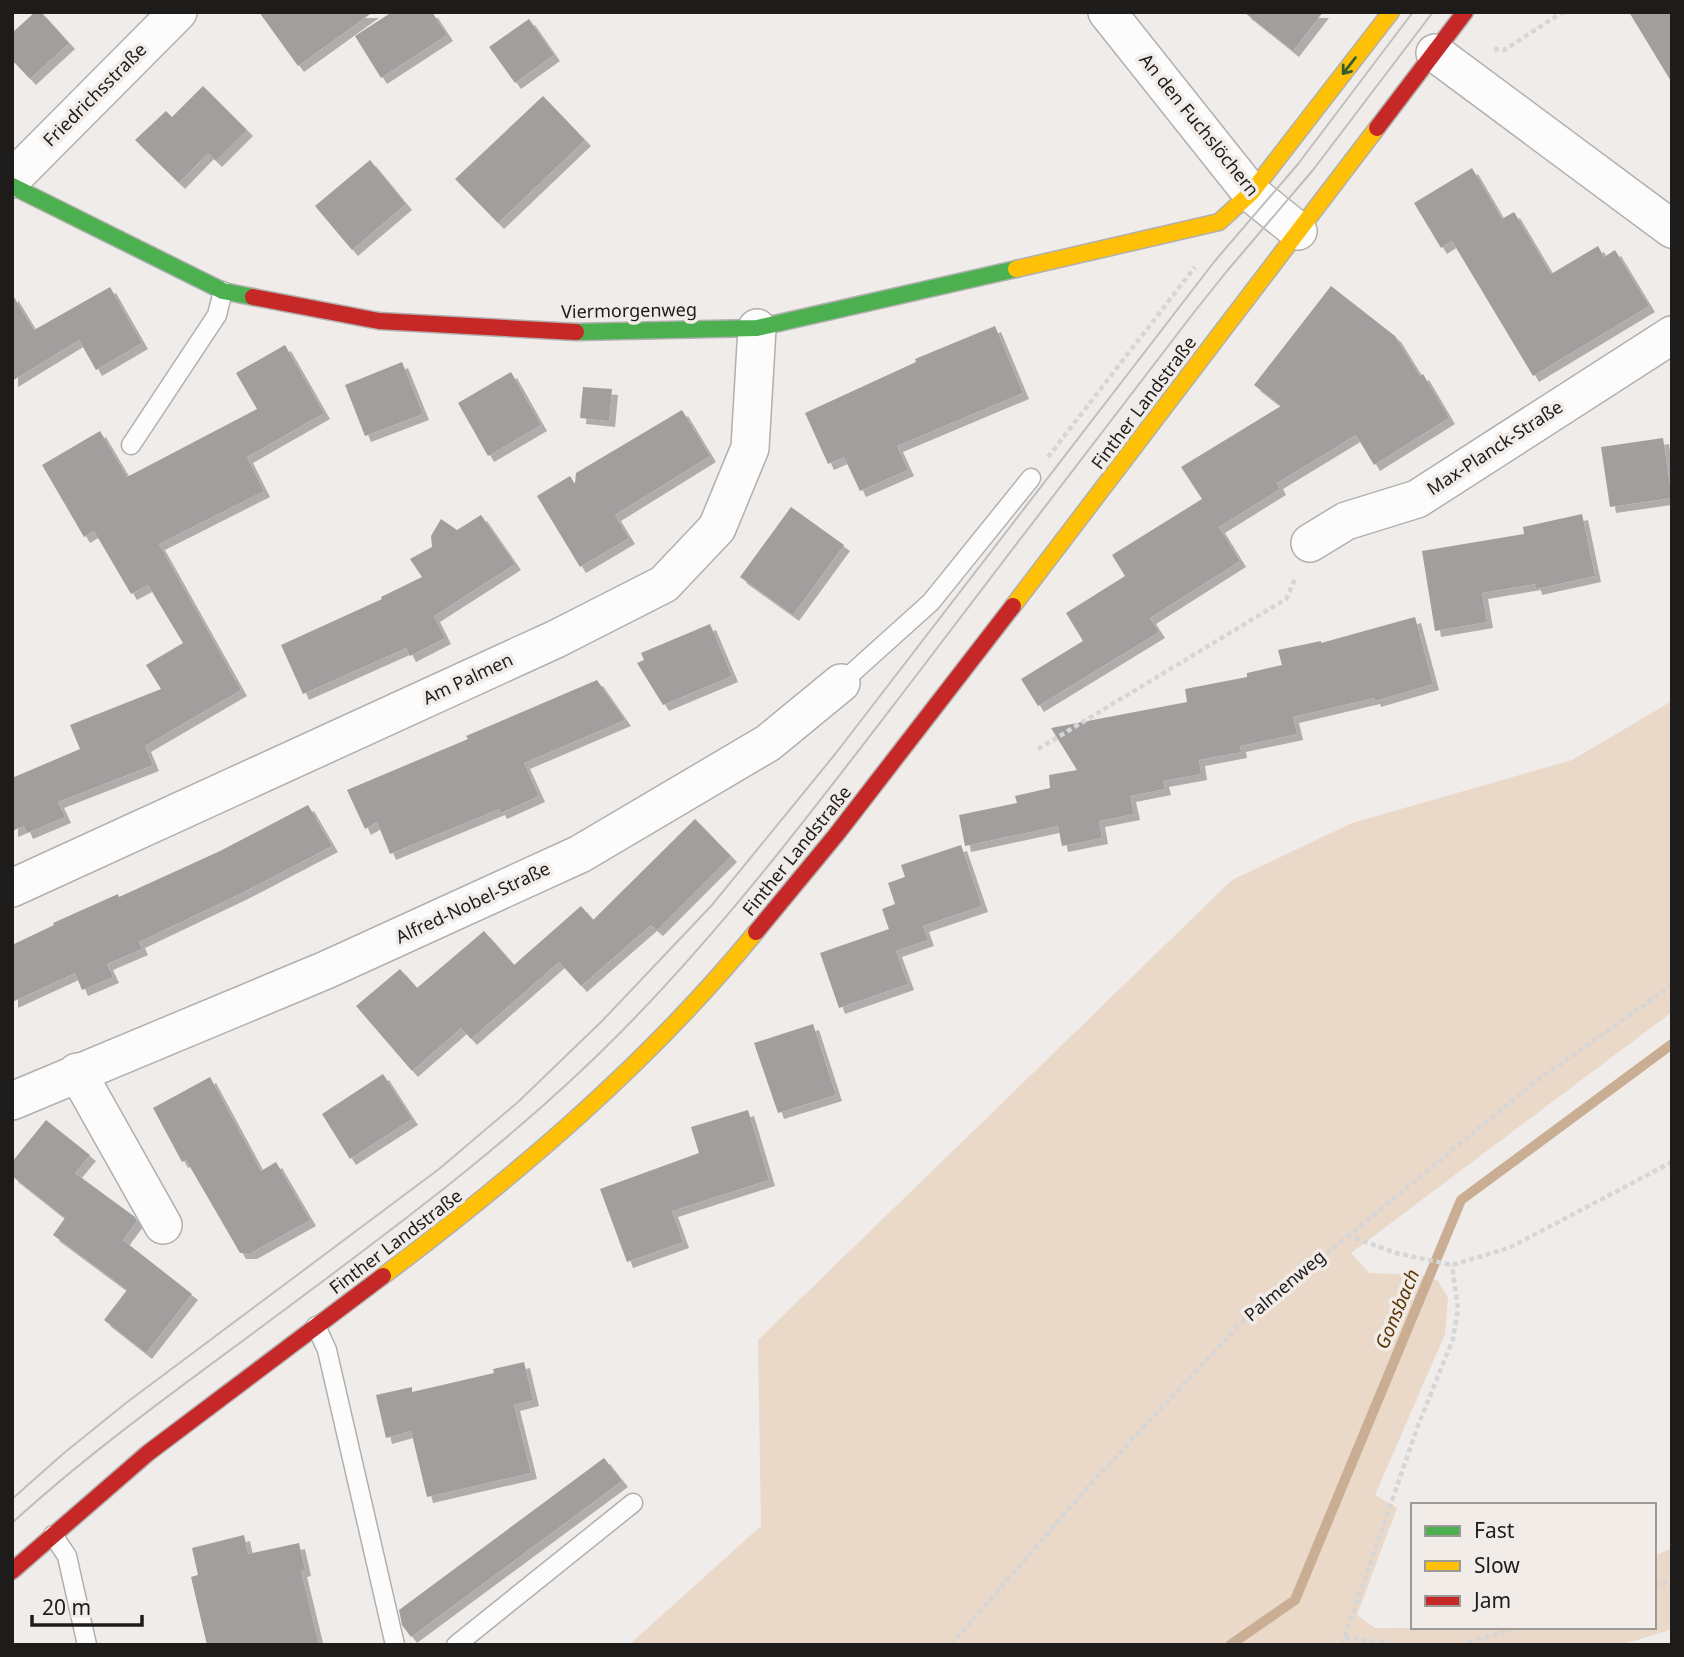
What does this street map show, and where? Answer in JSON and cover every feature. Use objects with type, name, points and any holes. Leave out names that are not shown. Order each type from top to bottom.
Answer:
[{"type":"main road","points":[[1251,193],[1391,12]]},
{"type":"main road","name":"Finther Landstraße","points":[[12,1571],[148,1453],[471,1209],[540,1152],[626,1073],[730,964],[862,802],[1264,279],[1465,12]]},
{"type":"main road","name":"Viermorgenweg","points":[[12,187],[223,291],[379,321],[566,332],[757,328],[1219,222],[1251,193]]},
{"type":"street","name":"Friedrichsstraße","points":[[12,178],[178,12]]},
{"type":"street","name":"An den Fuchslöchern","points":[[1107,12],[1251,193],[1298,231]]},
{"type":"street","points":[[1435,53],[1672,229]]},
{"type":"street","name":"Am Palmen","points":[[12,888],[556,639],[664,584],[717,528],[750,448],[757,328]]},
{"type":"street","name":"Max-Planck-Straße","points":[[1310,543],[1346,520],[1417,499],[1672,335]]},
{"type":"street","name":"Alfred-Nobel-Straße","points":[[12,1101],[326,970],[580,854],[768,743],[841,683]]},
{"type":"street","points":[[77,1072],[163,1225]]},
{"type":"lane","points":[[131,445],[217,315],[223,291]]},
{"type":"lane","points":[[841,683],[931,602],[1031,478]]},
{"type":"lane","points":[[316,1326],[327,1350],[395,1645]]},
{"type":"lane","points":[[456,1645],[633,1503]]},
{"type":"lane","points":[[53,1535],[67,1556],[87,1645]]},
{"type":"path","points":[[1504,50],[1563,12]]},
{"type":"path","points":[[1044,461],[1200,260]]},
{"type":"path","points":[[1038,749],[1286,599],[1290,591]]},
{"type":"path","name":"Palmenweg","points":[[951,1645],[1087,1488],[1239,1325],[1538,1080],[1672,985]]},
{"type":"path","points":[[1346,1235],[1396,1252],[1452,1265],[1509,1248],[1672,1162]]},
{"type":"path","points":[[1342,1645],[1416,1428],[1453,1339],[1458,1309],[1452,1265]]},
{"type":"path","points":[[1460,1645],[1514,1629]]},
{"type":"path","points":[[1345,1638],[1403,1645]]},
{"type":"shaded area","points":[[1672,701],[1672,1012],[1351,1253],[1369,1273],[1422,1275],[1438,1281],[1448,1298],[1445,1334],[1375,1495],[1397,1508],[1357,1615],[1375,1628],[1656,1629],[1656,1555],[1672,1548],[1672,1629],[1621,1645],[629,1645],[761,1526],[758,1340],[1232,880],[1352,823],[1572,760]]},
{"type":"building","points":[[35,12],[41,12],[69,43],[30,79],[12,60],[12,33]]},
{"type":"building","points":[[259,12],[373,12],[298,66]]},
{"type":"building","points":[[392,12],[432,12],[447,35],[381,78],[355,36]]},
{"type":"building","points":[[1244,12],[1323,12],[1293,51]]},
{"type":"building","points":[[1629,12],[1672,12],[1672,83]]},
{"type":"building","points":[[529,19],[554,55],[515,83],[489,47]]},
{"type":"building","points":[[203,86],[247,130],[216,161],[208,153],[179,183],[135,140],[166,111],[172,117]]},
{"type":"building","points":[[543,96],[585,140],[498,223],[455,179]]},
{"type":"building","points":[[370,160],[406,204],[352,250],[315,206]]},
{"type":"building","points":[[1472,168],[1502,219],[1514,212],[1551,274],[1598,246],[1604,257],[1615,250],[1649,306],[1533,376],[1452,241],[1441,248],[1414,203]]},
{"type":"building","points":[[1331,286],[1395,336],[1420,376],[1423,374],[1449,418],[1374,465],[1356,435],[1277,483],[1280,489],[1219,527],[1240,561],[1150,618],[1159,632],[1038,706],[1021,679],[1083,641],[1066,613],[1125,576],[1112,555],[1202,499],[1181,467],[1281,406],[1254,385]]},
{"type":"building","points":[[110,287],[142,343],[96,370],[79,340],[12,381],[12,294],[34,330]]},
{"type":"building","points":[[995,326],[1023,393],[897,446],[908,470],[860,491],[844,457],[828,464],[805,413],[916,362],[915,359]]},
{"type":"building","points":[[285,345],[324,413],[247,457],[264,491],[159,544],[241,690],[145,746],[153,765],[58,802],[65,817],[27,833],[24,826],[12,831],[12,778],[80,749],[70,725],[161,689],[146,665],[183,643],[148,585],[131,594],[94,531],[84,537],[42,465],[100,431],[127,477],[257,409],[236,373]]},
{"type":"building","points":[[402,362],[423,414],[365,436],[345,385]]},
{"type":"building","points":[[511,372],[541,425],[488,456],[458,403]]},
{"type":"building","points":[[583,387],[612,389],[609,421],[580,418]]},
{"type":"building","points":[[682,410],[710,456],[615,515],[629,538],[580,567],[537,496],[570,476],[575,484],[576,473]]},
{"type":"building","points":[[1663,438],[1672,498],[1610,507],[1601,447]]},
{"type":"building","points":[[791,507],[844,545],[793,615],[740,577]]},
{"type":"building","points":[[1582,514],[1595,576],[1536,589],[1535,584],[1482,593],[1487,622],[1435,631],[1422,551],[1524,534],[1523,527]]},
{"type":"building","points":[[481,515],[515,564],[434,616],[445,638],[410,656],[406,648],[303,694],[281,645],[382,599],[381,597],[422,577],[410,559],[432,547],[431,536],[441,519],[457,530]]},
{"type":"building","points":[[1415,617],[1433,684],[1375,701],[1374,698],[1293,717],[1297,734],[1240,746],[1241,752],[1199,760],[1201,774],[1163,781],[1165,789],[1130,796],[1134,814],[1099,821],[1102,838],[1062,846],[1058,826],[965,846],[959,815],[1017,803],[1015,796],[1050,788],[1049,775],[1077,770],[1051,728],[1187,702],[1185,689],[1247,677],[1247,673],[1282,665],[1278,650],[1321,643]]},
{"type":"building","points":[[710,624],[732,676],[663,705],[637,663],[644,660],[641,653]]},
{"type":"building","points":[[597,680],[625,720],[524,763],[539,796],[501,813],[499,809],[390,854],[377,822],[365,829],[347,790]]},
{"type":"building","points":[[308,805],[332,846],[139,942],[142,949],[107,964],[113,977],[82,990],[75,973],[12,1002],[12,945],[54,925],[53,923],[118,894],[119,897],[220,851]]},
{"type":"building","points":[[695,819],[731,856],[657,930],[651,925],[581,986],[559,962],[471,1039],[461,1028],[412,1071],[356,1006],[400,969],[417,988],[484,931],[514,965],[581,906],[593,920]]},
{"type":"building","points":[[961,845],[982,906],[923,926],[928,940],[896,951],[908,984],[839,1008],[820,953],[889,929],[882,909],[895,904],[888,883],[905,877],[901,865]]},
{"type":"building","points":[[813,1024],[836,1095],[778,1113],[754,1043]]},
{"type":"building","points":[[383,1074],[412,1119],[350,1159],[322,1114]]},
{"type":"building","points":[[210,1077],[261,1171],[276,1162],[310,1220],[251,1253],[240,1253],[186,1160],[182,1162],[153,1108]]},
{"type":"building","points":[[748,1110],[769,1180],[672,1211],[683,1242],[627,1262],[600,1189],[699,1153],[691,1127]]},
{"type":"building","points":[[46,1120],[90,1155],[75,1173],[135,1217],[137,1221],[123,1240],[192,1294],[146,1353],[104,1320],[127,1290],[53,1235],[65,1218],[12,1176],[12,1162]]},
{"type":"building","points":[[524,1362],[533,1400],[514,1405],[531,1473],[427,1497],[411,1431],[386,1438],[376,1395],[412,1387],[412,1392],[494,1373],[493,1369]]},
{"type":"building","points":[[604,1458],[622,1481],[411,1637],[402,1625],[399,1610]]},
{"type":"building","points":[[244,1535],[248,1554],[299,1543],[305,1570],[301,1571],[319,1645],[207,1645],[191,1577],[198,1575],[192,1548]]},
{"type":"waterway","name":"Gonsbach","points":[[1230,1645],[1295,1600],[1461,1200],[1672,1044]]},
{"type":"tram line","points":[[12,1499],[126,1403],[439,1169],[518,1102],[602,1021],[712,905],[836,753],[1214,262],[1298,164],[1413,12]]},
{"type":"tram line","points":[[12,1523],[106,1444],[404,1220],[493,1149],[578,1074],[658,993],[733,908],[805,820],[1195,311],[1313,170],[1433,12]]},
{"type":"traffic: fast","points":[[12,186],[223,291],[253,297]]},
{"type":"traffic: fast","points":[[576,332],[757,328],[1016,269]]},
{"type":"traffic: slow","points":[[1016,269],[1219,222],[1251,193],[1391,12]]},
{"type":"traffic: slow","points":[[1013,606],[1377,128]]},
{"type":"traffic: slow","points":[[383,1276],[483,1198],[580,1115],[671,1027],[756,932]]},
{"type":"traffic: jam","points":[[1377,128],[1465,12]]},
{"type":"traffic: jam","points":[[253,297],[379,321],[576,332]]},
{"type":"traffic: jam","points":[[756,932],[836,835],[1013,606]]},
{"type":"traffic: jam","points":[[12,1571],[148,1453],[383,1276]]}]
